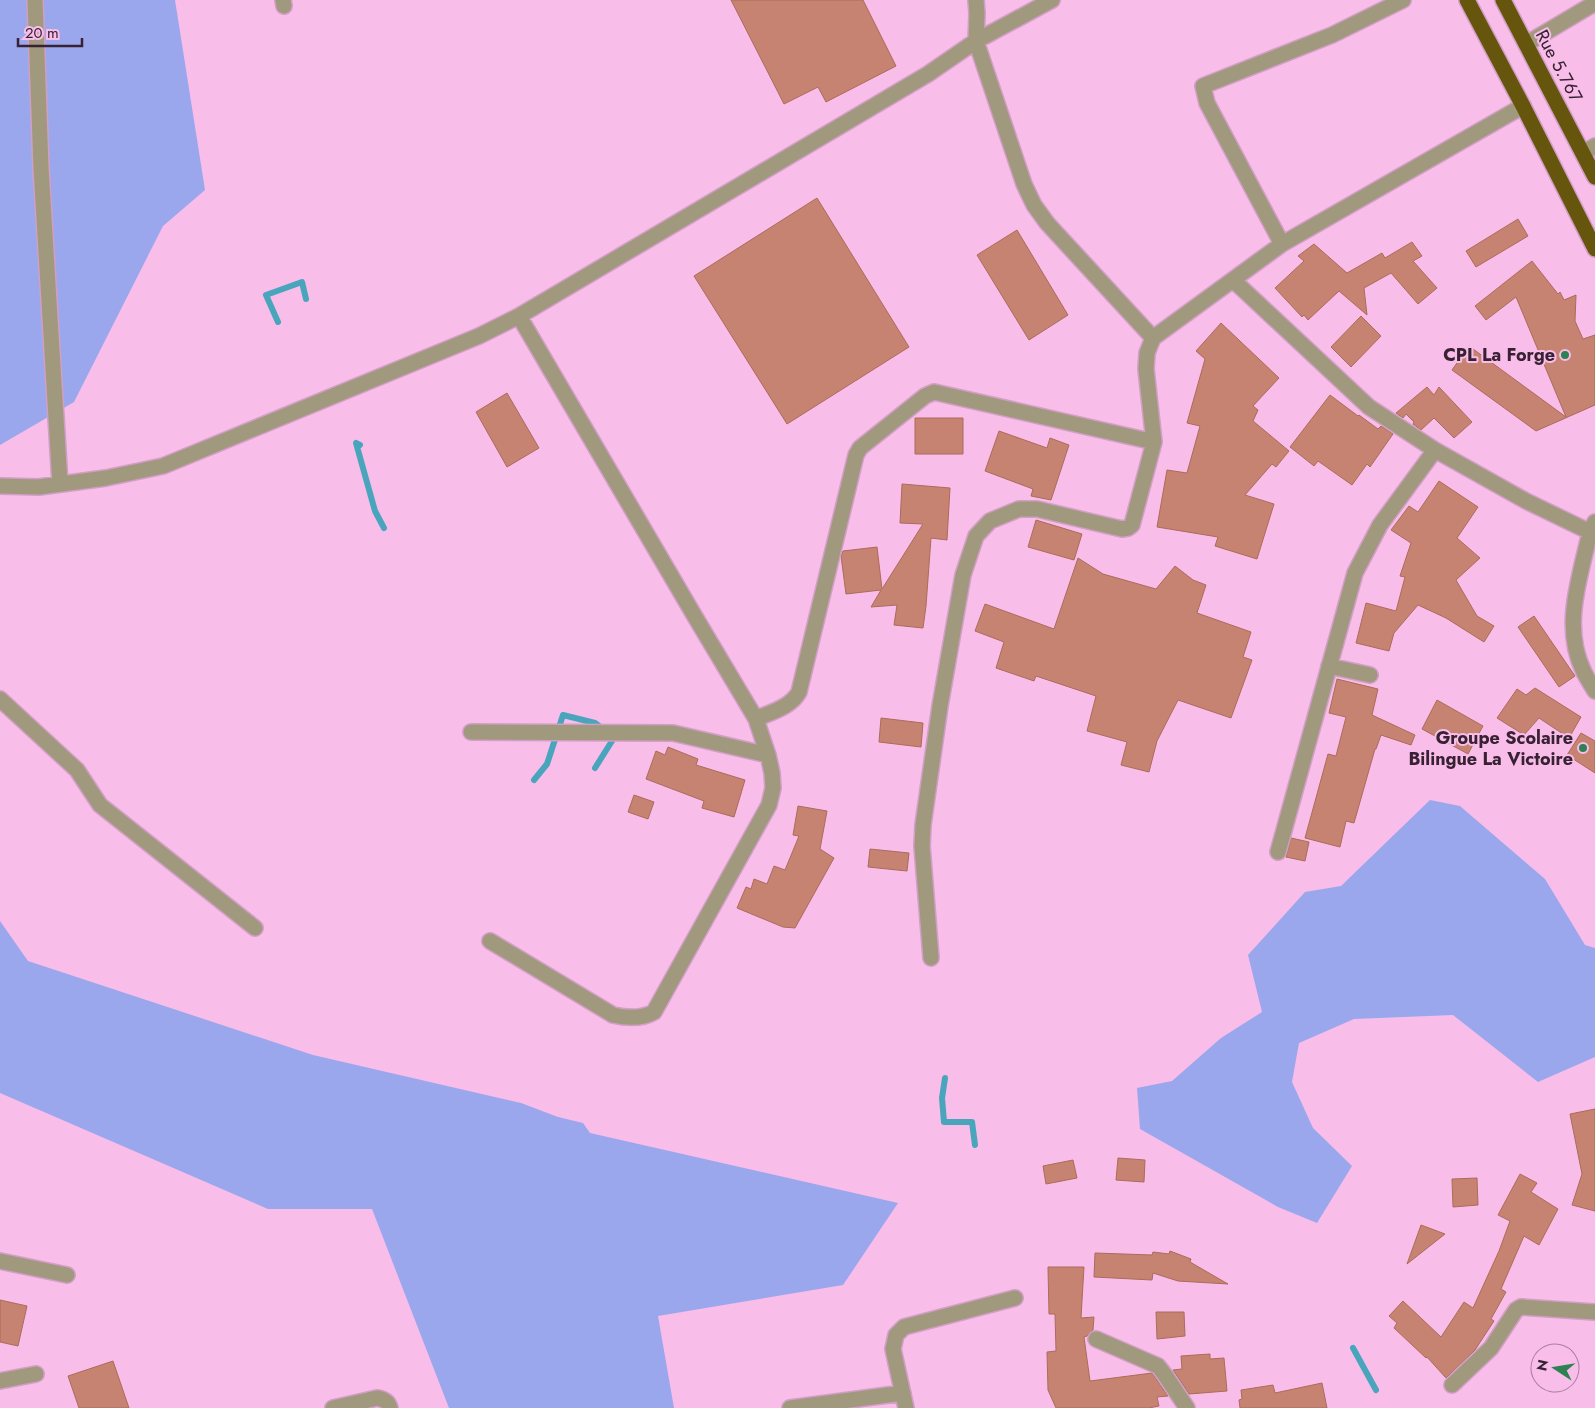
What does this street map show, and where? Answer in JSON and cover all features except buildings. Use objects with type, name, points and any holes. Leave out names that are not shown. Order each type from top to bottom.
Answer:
[{"type":"highway","points":[[1467,0],[1595,249]]},
{"type":"highway","name":"Rue 5.767","points":[[1503,0],[1526,44],[1589,149],[1595,177]]},
{"type":"street","points":[[35,0],[41,168],[60,484]]},
{"type":"street","points":[[976,0],[978,13],[976,42],[1024,184],[1034,205],[1047,224],[1153,338]]},
{"type":"street","points":[[0,486],[39,487],[106,478],[164,466],[479,336],[519,316],[928,74],[976,42],[1052,0]]},
{"type":"street","points":[[1282,244],[1207,103],[1203,86],[1332,35],[1402,0]]},
{"type":"street","points":[[1526,44],[1595,3]]},
{"type":"street","points":[[930,958],[922,846],[923,825],[940,706],[962,585],[976,536],[990,521],[1019,509],[1037,509],[1122,529],[1132,525],[1154,442],[1146,369],[1146,353],[1153,338],[1282,244],[1523,106]]},
{"type":"street","points":[[1233,280],[1369,407],[1435,450],[1526,501],[1592,527],[1574,601],[1573,623],[1575,647],[1583,670],[1595,690]]},
{"type":"street","points":[[490,941],[613,1015],[623,1018],[647,1016],[654,1012],[768,804],[772,788],[772,773],[768,754],[756,719],[519,316]]},
{"type":"street","points":[[756,719],[790,703],[800,692],[856,455],[860,448],[925,396],[934,392],[1154,442]]},
{"type":"street","points":[[1278,852],[1355,573],[1380,525],[1435,450]]},
{"type":"street","points":[[1329,666],[1370,675]]},
{"type":"street","points":[[0,699],[77,770],[100,806],[255,928]]},
{"type":"street","points":[[471,732],[673,733],[768,754]]},
{"type":"street","points":[[0,1261],[67,1275]]},
{"type":"street","points":[[790,1408],[904,1401],[893,1350],[896,1335],[904,1327],[1015,1298]]},
{"type":"street","points":[[1452,1386],[1491,1348],[1516,1310],[1521,1307],[1595,1312]]},
{"type":"street","points":[[1096,1339],[1158,1366],[1166,1374],[1187,1408]]},
{"type":"street","points":[[0,1381],[36,1374]]},
{"type":"street","points":[[333,1408],[377,1398],[388,1402],[390,1408]]},
{"type":"shaded area","points":[[0,0],[175,0],[205,190],[163,226],[74,402],[0,445]]},
{"type":"shaded area","points":[[1430,800],[1460,806],[1545,879],[1585,945],[1595,948],[1595,1057],[1538,1082],[1453,1015],[1354,1019],[1299,1043],[1292,1082],[1313,1128],[1352,1166],[1317,1223],[1278,1207],[1140,1129],[1137,1088],[1172,1081],[1221,1038],[1262,1012],[1248,955],[1305,892],[1341,886]]},
{"type":"shaded area","points":[[0,921],[28,961],[313,1055],[521,1103],[558,1117],[583,1123],[590,1133],[898,1203],[843,1285],[658,1316],[674,1408],[449,1408],[372,1209],[268,1209],[0,1093]]},
{"type":"waterway","points":[[278,322],[266,295],[302,282],[306,299]]},
{"type":"waterway","points":[[360,445],[356,443],[375,511],[384,528]]},
{"type":"waterway","points":[[534,780],[547,764],[563,715],[595,723],[603,729]]},
{"type":"waterway","points":[[595,768],[617,733]]},
{"type":"waterway","points":[[945,1078],[942,1098],[944,1122],[972,1122],[975,1145]]},
{"type":"waterway","points":[[1353,1348],[1376,1390]]},
{"type":"place","name":"CPL La Forge","points":[[1565,355]]},
{"type":"place","name":"Groupe Scolaire Bilingue La Victoire","points":[[1583,748]]}]
